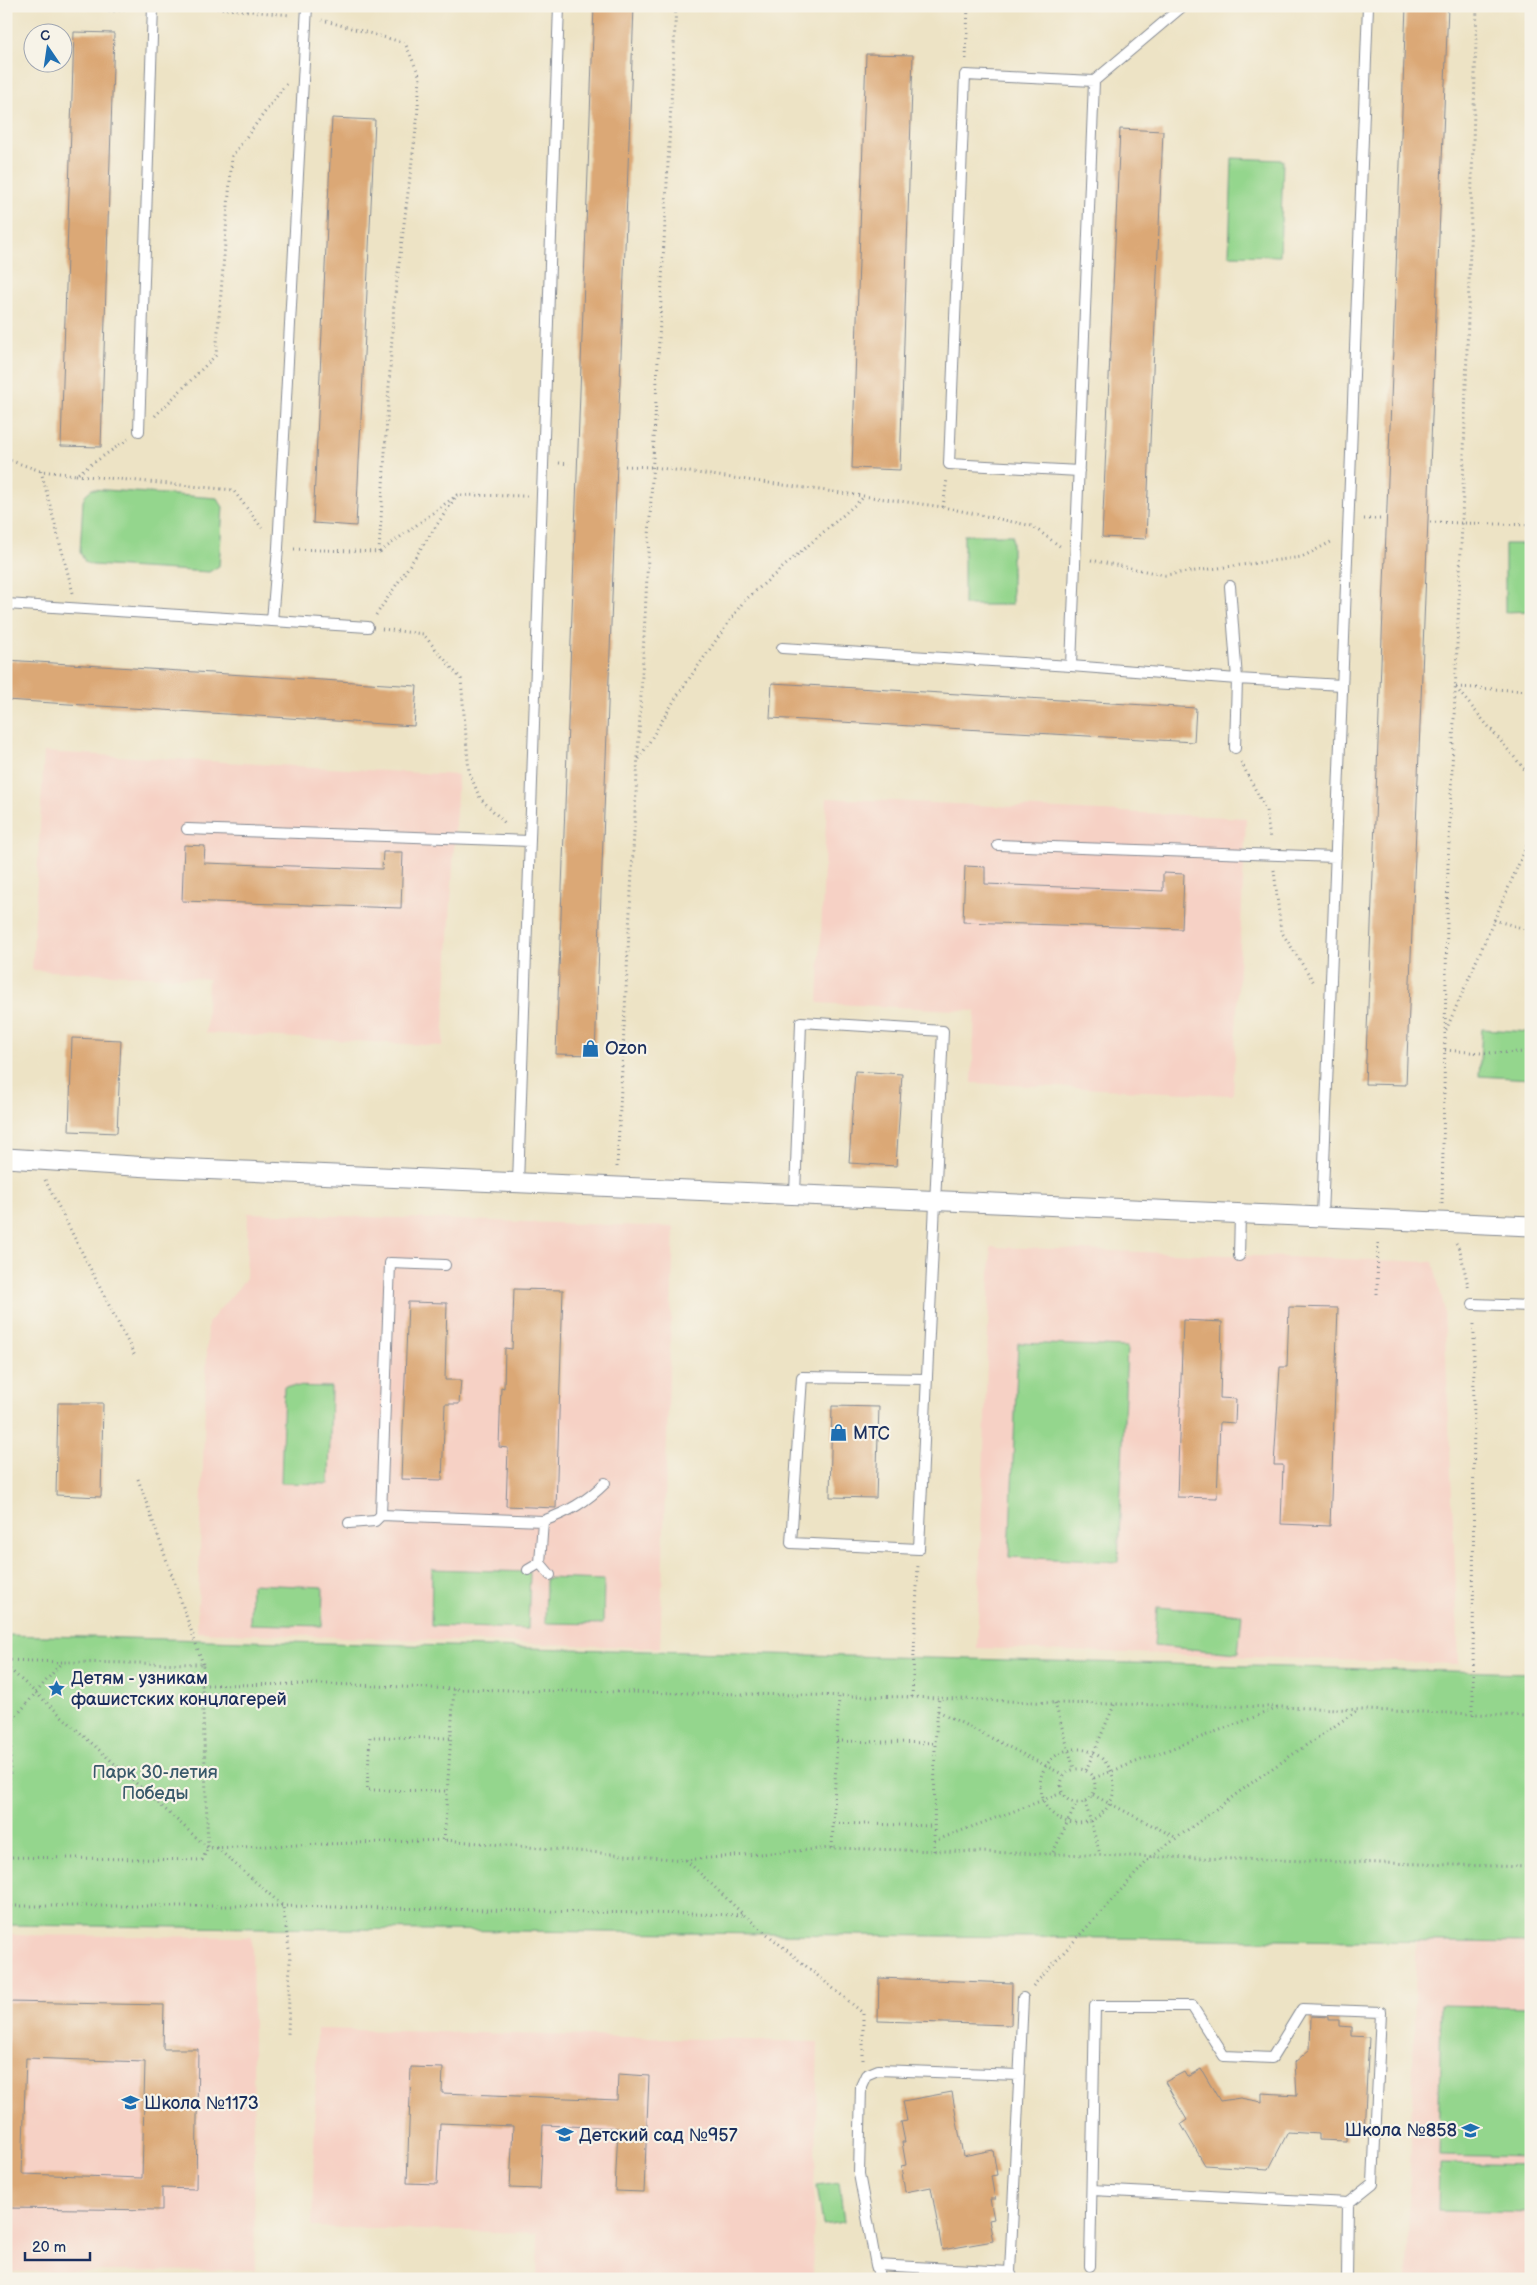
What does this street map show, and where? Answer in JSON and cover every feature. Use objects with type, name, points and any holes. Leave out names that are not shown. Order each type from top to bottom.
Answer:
[{"type":"street","points":[[6,1158],[133,1167],[1531,1226]]},
{"type":"lane","points":[[139,431],[153,6]]},
{"type":"lane","points":[[518,1183],[559,6]]},
{"type":"lane","points":[[1079,471],[949,464],[965,75],[1094,82],[1184,6]]},
{"type":"lane","points":[[1322,1217],[1368,6]]},
{"type":"lane","points":[[272,621],[278,548],[307,11]]},
{"type":"lane","points":[[1071,666],[1094,82]]},
{"type":"lane","points":[[1230,586],[1237,679],[1235,748]]},
{"type":"lane","points":[[6,604],[368,627]]},
{"type":"lane","points":[[782,648],[1342,685]]},
{"type":"lane","points":[[187,829],[530,840]]},
{"type":"lane","points":[[998,845],[1336,856]]},
{"type":"lane","points":[[796,1195],[802,1022],[943,1031],[935,1201],[927,1379],[919,1549],[791,1543],[802,1377],[927,1379]]},
{"type":"lane","points":[[1239,1256],[1240,1214]]},
{"type":"lane","points":[[349,1523],[375,1521],[380,1515],[390,1263],[445,1265]]},
{"type":"lane","points":[[1473,1304],[1531,1306]]},
{"type":"lane","points":[[380,1515],[543,1520],[564,1514],[582,1504],[605,1483]]},
{"type":"lane","points":[[543,1520],[540,1563],[550,1575]]},
{"type":"lane","points":[[528,1570],[540,1563]]},
{"type":"lane","points":[[876,2265],[1012,2275],[1023,1998]]},
{"type":"lane","points":[[1090,2266],[1095,2006],[1192,2006],[1224,2056],[1272,2058],[1302,2009],[1381,2012],[1373,2183],[1348,2203],[1092,2190]]},
{"type":"lane","points":[[880,2279],[859,2174],[861,2086],[866,2075],[878,2070],[1019,2075]]},
{"type":"lane","points":[[1347,2279],[1348,2203]]},
{"type":"path","points":[[79,6],[116,11],[136,6]]},
{"type":"path","points":[[197,6],[307,11],[404,43],[420,78],[417,122],[394,303],[379,552]]},
{"type":"path","points":[[616,1187],[676,6]]},
{"type":"path","points":[[965,75],[968,6]]},
{"type":"path","points":[[1473,1715],[1473,1304],[1460,1250],[1442,1222],[1445,1032],[1477,6]]},
{"type":"path","points":[[76,475],[139,431],[216,355],[232,156],[304,60]]},
{"type":"path","points":[[6,459],[41,471],[233,490],[278,548],[379,552],[457,495],[542,496]]},
{"type":"path","points":[[943,507],[949,464]]},
{"type":"path","points":[[625,466],[653,467],[943,507],[1032,526],[1076,557],[1164,575],[1302,557],[1348,534]]},
{"type":"path","points":[[41,471],[65,568],[78,609]]},
{"type":"path","points":[[457,495],[368,627],[422,634],[461,679],[469,772],[480,798],[517,837],[530,840]]},
{"type":"path","points":[[638,762],[677,696],[743,602],[865,497]]},
{"type":"path","points":[[1430,522],[1531,525]]},
{"type":"path","points":[[1456,687],[1531,691]]},
{"type":"path","points":[[1456,687],[1531,778]]},
{"type":"path","points":[[1235,748],[1266,810],[1271,848]]},
{"type":"path","points":[[1445,1032],[1531,836]]},
{"type":"path","points":[[1273,866],[1281,931],[1330,1008]]},
{"type":"path","points":[[1494,920],[1529,930],[1527,970]]},
{"type":"path","points":[[1445,1050],[1481,1053],[1531,1052]]},
{"type":"path","points":[[36,1160],[136,1358]]},
{"type":"path","points":[[1377,1294],[1379,1231]]},
{"type":"path","points":[[7,1857],[202,1860],[208,1848],[202,1684],[203,1664],[138,1479]]},
{"type":"path","points":[[912,1697],[919,1549]]},
{"type":"path","points":[[6,1660],[203,1664]]},
{"type":"path","points":[[6,1863],[12,1721],[62,1662]]},
{"type":"path","points":[[6,1666],[208,1848],[444,1840],[685,1860],[832,1848],[1531,1867]]},
{"type":"path","points":[[202,1684],[328,1684],[454,1689],[912,1697],[1055,1703],[1115,1703],[1531,1716]]},
{"type":"path","points":[[444,1840],[454,1689]]},
{"type":"path","points":[[832,1848],[840,1696]]},
{"type":"path","points":[[934,1851],[935,1743],[938,1698]]},
{"type":"path","points":[[1055,1703],[1074,1769]]},
{"type":"path","points":[[1086,1770],[1115,1703]]},
{"type":"path","points":[[1094,1778],[1281,1708]]},
{"type":"path","points":[[1023,1998],[1152,1856],[1261,1776],[1359,1710]]},
{"type":"path","points":[[938,1711],[1064,1776]]},
{"type":"path","points":[[446,1791],[367,1790],[370,1737],[450,1738]]},
{"type":"path","points":[[837,1741],[935,1743]]},
{"type":"path","points":[[1078,1748],[1093,1753],[1106,1763],[1112,1772],[1115,1782],[1111,1803],[1104,1812],[1090,1821],[1076,1823],[1056,1817],[1042,1800],[1040,1780],[1046,1766],[1058,1754],[1069,1750],[1078,1748]]},
{"type":"path","points":[[1074,1769],[1086,1770],[1094,1778],[1096,1790],[1094,1795],[1084,1802],[1070,1802],[1062,1793],[1061,1781],[1064,1776],[1074,1769]]},
{"type":"path","points":[[934,1841],[1062,1793]]},
{"type":"path","points":[[1094,1795],[1177,1838]]},
{"type":"path","points":[[1084,1802],[1100,1854]]},
{"type":"path","points":[[1053,1853],[1076,1803]]},
{"type":"path","points":[[834,1823],[933,1826]]},
{"type":"path","points":[[216,1848],[283,1906],[290,1956],[288,2035]]},
{"type":"path","points":[[685,1860],[744,1915],[863,2013],[862,2055],[866,2075]]},
{"type":"path","points":[[6,1906],[283,1906],[744,1915]]},
{"type":"shaded area","points":[[44,752],[458,775],[443,1046],[206,1033],[208,979],[32,970]]},
{"type":"shaded area","points":[[827,798],[1246,818],[1233,1095],[972,1083],[975,1011],[818,1003]]},
{"type":"shaded area","points":[[248,1213],[674,1227],[660,1648],[197,1632],[208,1323],[246,1279]]},
{"type":"shaded area","points":[[991,1247],[1433,1262],[1444,1307],[1459,1664],[977,1648]]},
{"type":"shaded area","name":"Школа №858","points":[[1418,1889],[1531,1891],[1531,2279],[1407,2279]]},
{"type":"shaded area","name":"Школа №1173","points":[[6,1935],[252,1937],[255,2270],[6,2272]]},
{"type":"shaded area","name":"Детский сад №957","points":[[317,2029],[818,2042],[812,2279],[537,2279],[538,2233],[312,2227]]},
{"type":"green space","points":[[1232,158],[1283,160],[1280,256],[1229,255]]},
{"type":"green space","points":[[92,489],[217,498],[223,507],[219,566],[209,572],[92,565],[85,562],[80,552],[83,501],[86,494]]},
{"type":"green space","points":[[964,535],[1012,535],[1012,605],[964,605]]},
{"type":"green space","points":[[1505,544],[1531,544],[1531,611],[1505,612]]},
{"type":"green space","points":[[1482,1029],[1531,1032],[1531,1079],[1479,1076]]},
{"type":"green space","points":[[1018,1343],[1127,1347],[1118,1562],[1009,1557]]},
{"type":"green space","points":[[284,1386],[331,1387],[329,1484],[281,1483]]},
{"type":"green space","points":[[432,1569],[530,1572],[528,1629],[431,1626]]},
{"type":"green space","points":[[546,1578],[604,1580],[603,1624],[545,1623]]},
{"type":"green space","points":[[251,1584],[323,1587],[322,1626],[250,1624]]},
{"type":"green space","points":[[1157,1607],[1242,1614],[1238,1653],[1154,1646]]},
{"type":"green space","name":"Парк 30-летия Победы","points":[[6,1635],[1531,1673],[1531,1943],[6,1925]]},
{"type":"green space","points":[[1441,2005],[1531,2007],[1531,2157],[1438,2155]]},
{"type":"green space","points":[[1440,2163],[1531,2165],[1531,2213],[1439,2211]]},
{"type":"green space","points":[[839,2182],[844,2222],[823,2225],[817,2185]]},
{"type":"building","points":[[594,6],[634,6],[595,1055],[556,1054]]},
{"type":"building","points":[[1406,6],[1448,6],[1406,1085],[1365,1084]]},
{"type":"building","points":[[74,32],[114,33],[101,447],[61,446]]},
{"type":"building","points":[[866,54],[913,55],[900,470],[852,468]]},
{"type":"building","points":[[332,118],[375,120],[356,526],[313,523]]},
{"type":"building","points":[[1120,129],[1163,131],[1146,539],[1102,537]]},
{"type":"building","points":[[6,660],[417,686],[414,726],[6,700]]},
{"type":"building","points":[[772,683],[1196,708],[1194,742],[770,718]]},
{"type":"building","points":[[184,845],[205,846],[204,863],[382,869],[383,852],[403,852],[401,908],[182,901]]},
{"type":"building","points":[[965,866],[985,867],[985,884],[1163,891],[1163,873],[1184,874],[1182,929],[963,922]]},
{"type":"building","points":[[72,1038],[121,1040],[117,1133],[69,1131]]},
{"type":"building","points":[[855,1071],[902,1074],[896,1166],[849,1163]]},
{"type":"building","points":[[514,1289],[563,1290],[556,1508],[506,1506],[508,1448],[499,1447],[501,1387],[504,1388],[505,1348],[512,1349]]},
{"type":"building","points":[[408,1302],[447,1303],[445,1380],[461,1380],[459,1404],[445,1404],[442,1480],[401,1479]]},
{"type":"building","points":[[1289,1307],[1338,1308],[1330,1526],[1281,1524],[1283,1465],[1274,1465],[1280,1367],[1287,1367]]},
{"type":"building","points":[[1183,1320],[1222,1322],[1220,1398],[1236,1399],[1235,1423],[1220,1422],[1217,1498],[1177,1497]]},
{"type":"building","points":[[58,1403],[103,1403],[101,1497],[56,1495]]},
{"type":"building","points":[[832,1406],[879,1407],[876,1498],[830,1497]]},
{"type":"building","points":[[879,1978],[1012,1983],[1011,2025],[878,2021]]},
{"type":"building","points":[[8,2002],[164,2005],[163,2049],[198,2049],[196,2189],[162,2188],[162,2210],[6,2208]],"holes":[[[26,2058],[145,2062],[142,2178],[22,2174]]]},
{"type":"building","points":[[1311,2016],[1328,2017],[1328,2020],[1339,2020],[1339,2026],[1352,2027],[1352,2036],[1369,2037],[1364,2132],[1346,2131],[1346,2141],[1319,2140],[1319,2134],[1288,2132],[1269,2169],[1205,2165],[1181,2124],[1187,2120],[1165,2082],[1184,2072],[1187,2077],[1201,2069],[1220,2101],[1240,2098],[1262,2102],[1262,2093],[1297,2095],[1295,2062],[1310,2049]]},
{"type":"building","points":[[411,2067],[443,2068],[442,2093],[617,2100],[618,2074],[649,2076],[644,2192],[615,2191],[618,2128],[543,2125],[540,2189],[510,2188],[513,2126],[440,2123],[437,2184],[407,2183]]},
{"type":"building","points":[[952,2092],[963,2156],[993,2150],[997,2175],[991,2176],[995,2199],[990,2199],[994,2219],[989,2220],[993,2241],[942,2250],[931,2187],[905,2192],[901,2166],[906,2165],[902,2142],[905,2142],[901,2122],[907,2121],[903,2101]]},
{"type":"place","name":"Ozon","points":[[591,1048]]},
{"type":"place","name":"МТС","points":[[839,1433]]},
{"type":"place","name":"Детям - узникам фашистских концлагерей","points":[[57,1688]]},
{"type":"place","name":"Школа №1173","points":[[130,2103]]},
{"type":"place","name":"Школа №858","points":[[1471,2130]]},
{"type":"place","name":"Детский сад №957","points":[[565,2135]]}]
